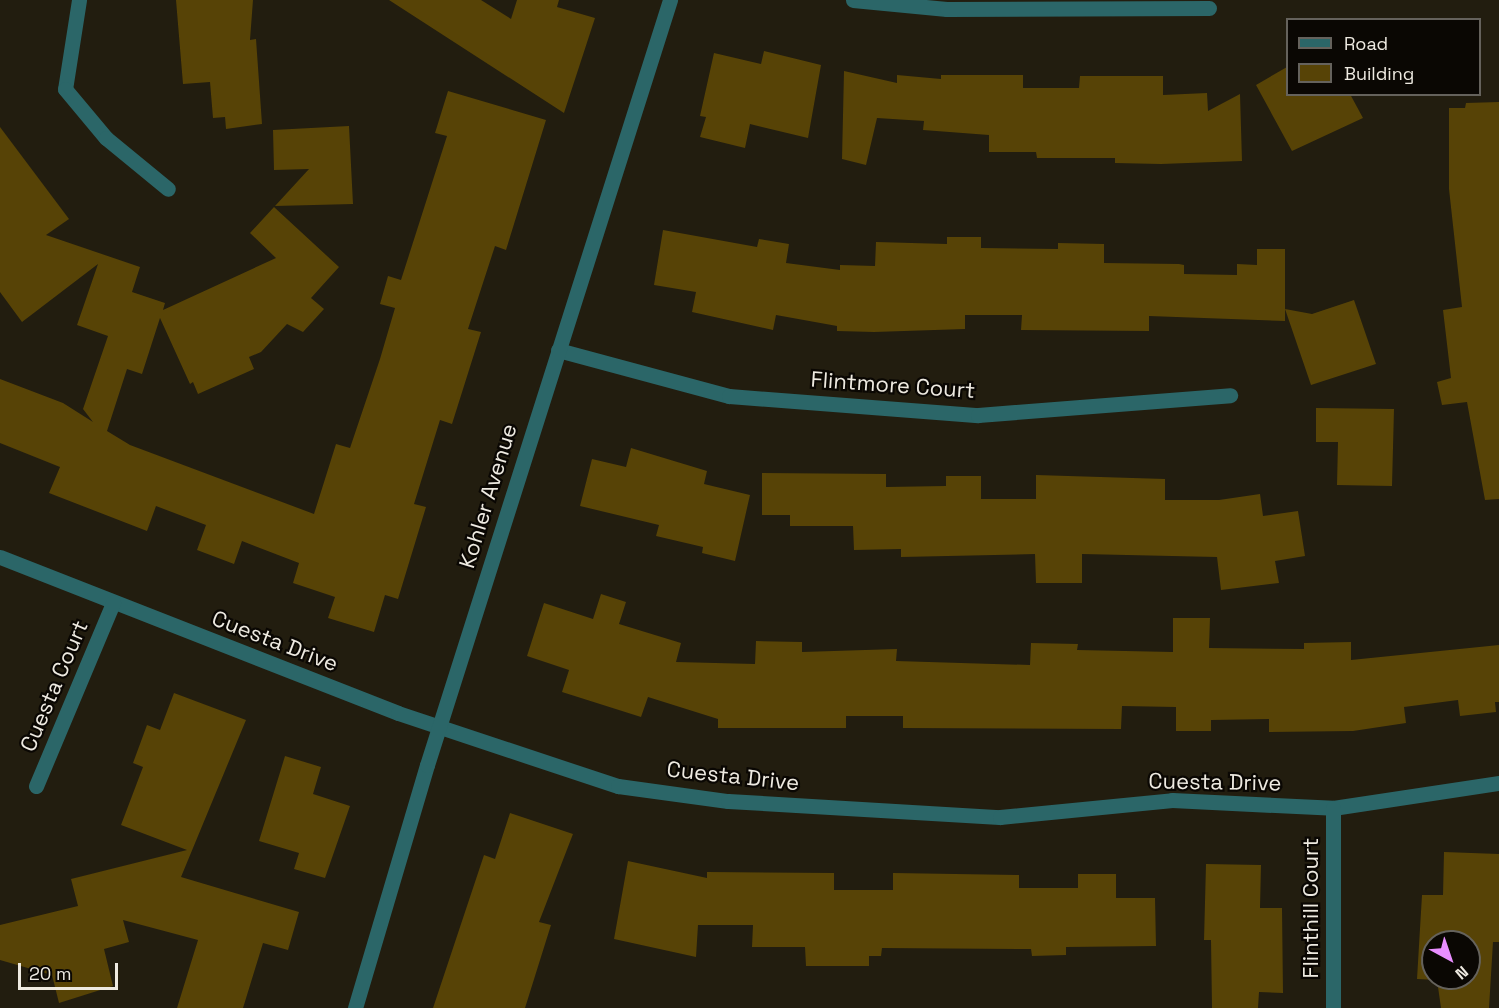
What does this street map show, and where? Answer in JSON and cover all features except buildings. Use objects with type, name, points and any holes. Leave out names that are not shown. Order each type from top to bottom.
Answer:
[{"type":"street","points":[[79,0],[64,89],[106,138],[168,189]]},
{"type":"street","name":"Kohler Avenue","points":[[355,1008],[439,728],[670,0]]},
{"type":"street","points":[[853,0],[959,10],[1209,8]]},
{"type":"street","name":"Flintmore Court","points":[[558,350],[729,396],[978,415],[1230,395]]},
{"type":"street","name":"Cuesta Drive","points":[[0,557],[113,603],[439,728],[618,786],[729,801],[1000,817],[1172,800],[1333,808],[1499,783]]},
{"type":"street","name":"Cuesta Court","points":[[36,786],[113,603]]},
{"type":"street","name":"Flinthill Court","points":[[1333,808],[1333,1008]]}]
